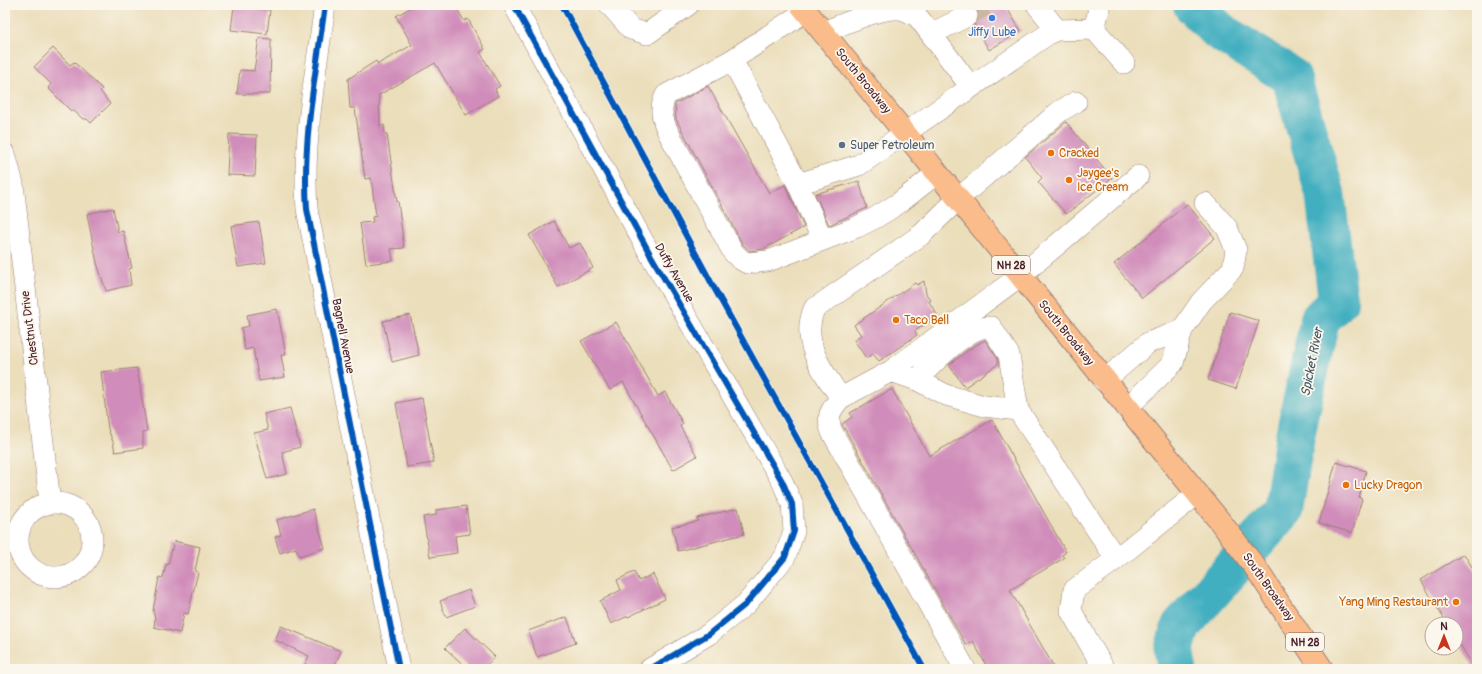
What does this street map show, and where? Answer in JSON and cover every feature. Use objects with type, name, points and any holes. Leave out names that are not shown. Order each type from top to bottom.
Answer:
[{"type":"main road","name":"South Broadway","points":[[803,8],[1104,381],[1222,524],[1255,567],[1322,669]]},
{"type":"street","name":"Bagnell Avenue","points":[[325,5],[306,152],[305,180],[307,209],[399,669]]},
{"type":"street","name":"Duffy Avenue","points":[[514,5],[650,254],[782,481],[792,504],[794,531],[785,557],[746,604],[709,634],[650,669]]},
{"type":"street","points":[[610,5],[631,29],[647,34],[688,5]]},
{"type":"street","points":[[1037,5],[1057,30]]},
{"type":"street","points":[[1094,29],[1100,10],[1097,5]]},
{"type":"street","points":[[803,8],[732,60],[666,95],[662,101],[661,111],[663,121],[668,132],[730,245],[740,259],[747,262],[768,261],[822,239],[857,227],[899,203],[937,173]]},
{"type":"street","points":[[823,32],[884,10],[898,9],[907,11],[918,17],[971,87]]},
{"type":"street","points":[[931,34],[967,16]]},
{"type":"street","points":[[798,184],[859,165],[906,134],[1048,34],[1057,30],[1094,29]]},
{"type":"street","points":[[1094,29],[1124,63]]},
{"type":"street","points":[[732,60],[798,184],[822,239]]},
{"type":"street","points":[[841,398],[818,363],[812,350],[809,320],[814,309],[921,236],[958,199],[1060,111],[1076,102]]},
{"type":"street","name":"Chestnut Drive","points":[[5,154],[13,184],[50,503]]},
{"type":"street","points":[[965,669],[832,432],[828,423],[829,414],[841,398],[891,371],[1020,276],[1138,176]]},
{"type":"street","points":[[1127,408],[1173,363],[1182,330],[1201,302],[1233,268],[1236,250],[1227,228],[1205,202]]},
{"type":"street","points":[[917,380],[942,353],[977,329],[984,326],[991,327],[1009,355],[1018,410],[1116,559]]},
{"type":"street","points":[[1104,381],[1148,343],[1182,330]]},
{"type":"street","points":[[891,371],[917,380],[946,395],[984,406],[1018,410]]},
{"type":"street","points":[[1104,669],[1071,611],[1074,590],[1198,494]]},
{"type":"building","points":[[415,5],[455,5],[464,21],[468,19],[485,49],[480,52],[500,86],[495,89],[498,96],[466,115],[435,63],[379,95],[380,126],[384,125],[385,134],[387,134],[404,248],[391,249],[393,261],[366,264],[360,223],[373,222],[372,217],[376,216],[371,178],[365,179],[355,108],[350,108],[348,79],[376,61],[378,64],[412,45],[396,16]]},
{"type":"building","name":"Jiffy Lube","points":[[971,5],[1005,5],[1021,31],[989,50],[974,25],[979,16],[978,10]]},
{"type":"building","points":[[234,6],[270,10],[267,34],[231,30]]},
{"type":"building","points":[[259,38],[271,39],[270,94],[237,94],[240,70],[254,71]]},
{"type":"building","points":[[53,48],[70,65],[74,62],[102,89],[100,91],[110,104],[91,123],[87,119],[83,119],[74,111],[71,111],[48,88],[51,84],[34,67]]},
{"type":"building","points":[[708,86],[769,193],[785,185],[804,227],[764,249],[750,251],[743,245],[676,119],[675,104]]},
{"type":"building","points":[[1066,122],[1112,178],[1066,214],[1038,182],[1042,178],[1025,157]]},
{"type":"building","points":[[229,134],[257,135],[255,176],[227,175]]},
{"type":"building","points":[[859,181],[867,208],[829,225],[815,194]]},
{"type":"building","points":[[1187,204],[1215,238],[1142,298],[1114,264]]},
{"type":"building","points":[[113,208],[118,232],[123,231],[132,268],[129,269],[131,285],[106,291],[97,263],[87,214]]},
{"type":"building","points":[[554,221],[569,248],[580,243],[593,268],[558,287],[529,235]]},
{"type":"building","points":[[259,222],[266,263],[238,267],[231,226]]},
{"type":"building","name":"Taco Bell","points":[[924,281],[926,294],[931,300],[929,302],[938,316],[915,331],[917,335],[879,361],[873,354],[866,358],[854,340],[861,335],[854,325],[915,283],[917,285]]},
{"type":"building","points":[[277,309],[286,355],[281,355],[285,377],[259,381],[253,348],[245,350],[241,328],[249,326],[247,315]]},
{"type":"building","points":[[1230,312],[1259,321],[1236,389],[1208,380]]},
{"type":"building","points":[[410,315],[419,355],[392,362],[383,321]]},
{"type":"building","points":[[616,322],[658,396],[665,392],[683,424],[680,426],[697,456],[673,470],[623,382],[610,390],[581,341]]},
{"type":"building","points":[[985,340],[998,359],[998,364],[965,387],[949,365],[969,349]]},
{"type":"building","points":[[137,368],[147,431],[143,432],[143,448],[115,452],[108,429],[101,372]]},
{"type":"building","points":[[892,389],[929,456],[992,420],[1066,552],[1062,555],[1064,558],[1010,590],[1055,669],[988,669],[973,641],[966,645],[842,424],[852,417],[850,413]]},
{"type":"building","points":[[422,398],[434,463],[407,467],[396,403]]},
{"type":"building","points":[[290,408],[300,447],[282,452],[287,474],[267,479],[254,433],[268,430],[264,414]]},
{"type":"building","name":"Lucky Dragon","points":[[1336,462],[1366,471],[1359,498],[1362,499],[1352,533],[1319,523]]},
{"type":"building","points":[[466,506],[470,534],[455,536],[457,553],[430,557],[423,517],[436,515],[436,510]]},
{"type":"building","points":[[738,508],[744,534],[678,551],[672,527],[698,521],[697,518]]},
{"type":"building","points":[[313,509],[325,548],[299,556],[296,548],[280,553],[275,537],[281,535],[277,520]]},
{"type":"building","points":[[174,541],[200,547],[195,571],[198,572],[188,614],[184,613],[180,633],[154,627],[155,619],[153,611],[159,577],[163,578]]},
{"type":"building","name":"Yang Ming Restaurant","points":[[1464,554],[1477,575],[1477,669],[1475,669],[1464,651],[1464,616],[1442,616],[1421,580]]},
{"type":"building","points":[[634,572],[639,581],[653,574],[665,599],[611,624],[600,601],[621,590],[617,580]]},
{"type":"building","points":[[469,590],[475,606],[446,617],[440,601]]},
{"type":"building","points":[[567,617],[576,643],[537,657],[528,631]]},
{"type":"building","points":[[281,626],[341,651],[333,669],[303,669],[309,656],[275,640]]},
{"type":"building","points":[[465,628],[495,657],[482,669],[468,669],[445,648]]},
{"type":"waterway","name":"Spicket River","points":[[1177,669],[1174,651],[1181,626],[1283,511],[1295,436],[1320,319],[1338,301],[1325,193],[1291,77],[1219,31],[1193,5]]},
{"type":"tunnel","points":[[967,16],[986,5]]},
{"type":"cycle path","points":[[325,5],[308,132],[306,158],[307,209],[399,669]]},
{"type":"cycle path","points":[[514,5],[650,254],[782,481],[792,504],[794,531],[785,557],[746,604],[709,634],[650,669]]},
{"type":"cycle path","points":[[562,5],[712,284],[924,669]]},
{"type":"place","name":"Jiffy Lube","points":[[992,18]]},
{"type":"place","name":"Super Petroleum","points":[[842,145]]},
{"type":"place","name":"Cracked","points":[[1051,153]]},
{"type":"place","name":"Jaygee's Ice Cream","points":[[1069,180]]},
{"type":"place","name":"Taco Bell","points":[[896,320]]},
{"type":"place","name":"Lucky Dragon","points":[[1346,485]]},
{"type":"place","name":"Yang Ming Restaurant","points":[[1456,602]]}]
